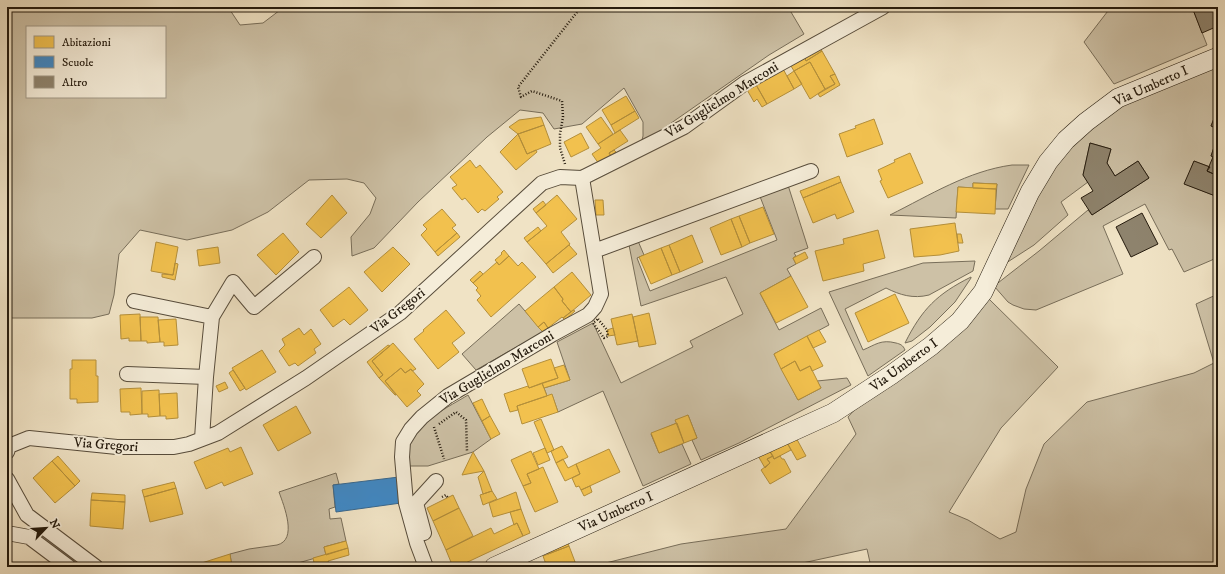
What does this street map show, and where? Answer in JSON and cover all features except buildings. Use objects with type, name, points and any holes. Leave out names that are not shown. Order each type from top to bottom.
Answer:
[{"type":"main road","name":"Via Umberto I","points":[[494,567],[833,413],[891,375],[931,346],[960,321],[983,292],[1030,192],[1048,162],[1066,140],[1086,122],[1118,98],[1218,57]]},
{"type":"street","name":"Via Guglielmo Marconi","points":[[426,565],[417,543],[406,503],[402,458],[404,442],[416,423],[448,396],[588,315],[595,306],[601,294],[582,178],[684,127],[745,83],[883,7]]},
{"type":"street","points":[[594,251],[811,171]]},
{"type":"street","name":"Via Gregori","points":[[8,447],[29,438],[117,447],[174,447],[218,433],[292,386],[400,313],[542,183],[560,177],[582,178]]},
{"type":"street","points":[[202,439],[212,317],[233,282],[254,307],[314,257]]},
{"type":"street","points":[[134,301],[212,317]]},
{"type":"street","points":[[127,374],[206,377]]},
{"type":"street","points":[[7,479],[28,515],[96,567]]},
{"type":"street","name":"Via Guglielmo Marconi","points":[[426,565],[426,541],[416,502],[436,481]]},
{"type":"street","points":[[7,533],[29,537],[69,567]]},
{"type":"path","points":[[582,7],[518,87],[521,98],[532,91],[562,101],[563,117],[560,134],[560,148],[565,164],[582,178]]},
{"type":"path","points":[[598,319],[607,330],[608,336],[604,338],[593,323],[598,319]]},
{"type":"path","points":[[429,431],[456,412],[466,420],[467,450]]},
{"type":"path","points":[[434,427],[444,459]]},
{"type":"shaded area","points":[[7,7],[228,7],[240,25],[263,23],[284,7],[788,7],[804,34],[769,55],[641,144],[643,136],[643,122],[624,88],[582,124],[554,129],[543,113],[520,110],[487,137],[418,202],[374,248],[352,256],[351,237],[370,214],[376,198],[364,183],[347,179],[309,180],[268,212],[232,230],[187,240],[140,230],[119,254],[114,295],[109,314],[92,318],[7,318]]},
{"type":"shaded area","points":[[1111,7],[1192,7],[1207,45],[1114,84],[1084,42]]},
{"type":"shaded area","points":[[1218,66],[1218,117],[1215,116],[1211,126],[1218,129],[1218,137],[1211,156],[1213,157],[1210,167],[1194,161],[1185,184],[1218,197],[1218,256],[1184,272],[1172,249],[1169,250],[1145,204],[1103,226],[1123,274],[1036,310],[1024,309],[1008,302],[994,286],[1088,210],[1092,215],[1149,178],[1138,161],[1115,176],[1107,163],[1111,149],[1090,143],[1083,175],[1088,182],[1061,202],[1068,215],[1034,245],[1003,265],[1059,155],[1108,111]]},
{"type":"shaded area","points":[[1012,165],[1029,165],[1008,209],[995,209],[997,184],[973,183],[973,188],[958,187],[956,218],[890,215],[965,178],[996,168]]},
{"type":"shaded area","points":[[787,182],[808,248],[794,253],[796,256],[793,258],[796,264],[787,269],[791,276],[760,293],[779,330],[821,308],[829,325],[774,354],[798,400],[821,388],[817,381],[847,378],[851,385],[739,443],[701,460],[692,440],[697,438],[688,415],[677,423],[651,434],[659,453],[682,444],[691,464],[643,486],[603,391],[558,412],[552,395],[547,396],[544,388],[570,380],[557,342],[593,323],[621,383],[693,347],[690,341],[743,314],[726,277],[641,306],[629,245],[638,241],[644,255],[637,258],[650,291],[777,240],[759,194]]},
{"type":"shaded area","points":[[975,261],[973,271],[929,295],[918,297],[907,296],[886,288],[845,309],[863,350],[878,343],[891,342],[900,344],[905,350],[868,376],[829,292],[923,263]]},
{"type":"shaded area","points":[[971,277],[955,302],[930,327],[912,341],[905,343],[924,312],[940,296]]},
{"type":"shaded area","points":[[1218,294],[1218,567],[871,567],[867,549],[784,567],[590,567],[681,544],[786,529],[856,434],[848,417],[866,397],[989,299],[1058,367],[1001,428],[949,512],[968,520],[1000,539],[1016,532],[1026,489],[1044,444],[1087,402],[1194,373],[1214,363],[1196,304]]},
{"type":"shaded area","points":[[519,304],[543,332],[476,370],[462,354]]},
{"type":"shaded area","points":[[468,395],[491,439],[473,452],[428,466],[408,466],[409,444],[418,429],[425,422]]},
{"type":"shaded area","points":[[336,473],[339,484],[333,485],[335,507],[329,509],[330,519],[341,518],[346,541],[324,547],[326,555],[284,567],[232,567],[230,554],[249,549],[277,545],[283,542],[287,537],[288,522],[279,492]]}]
